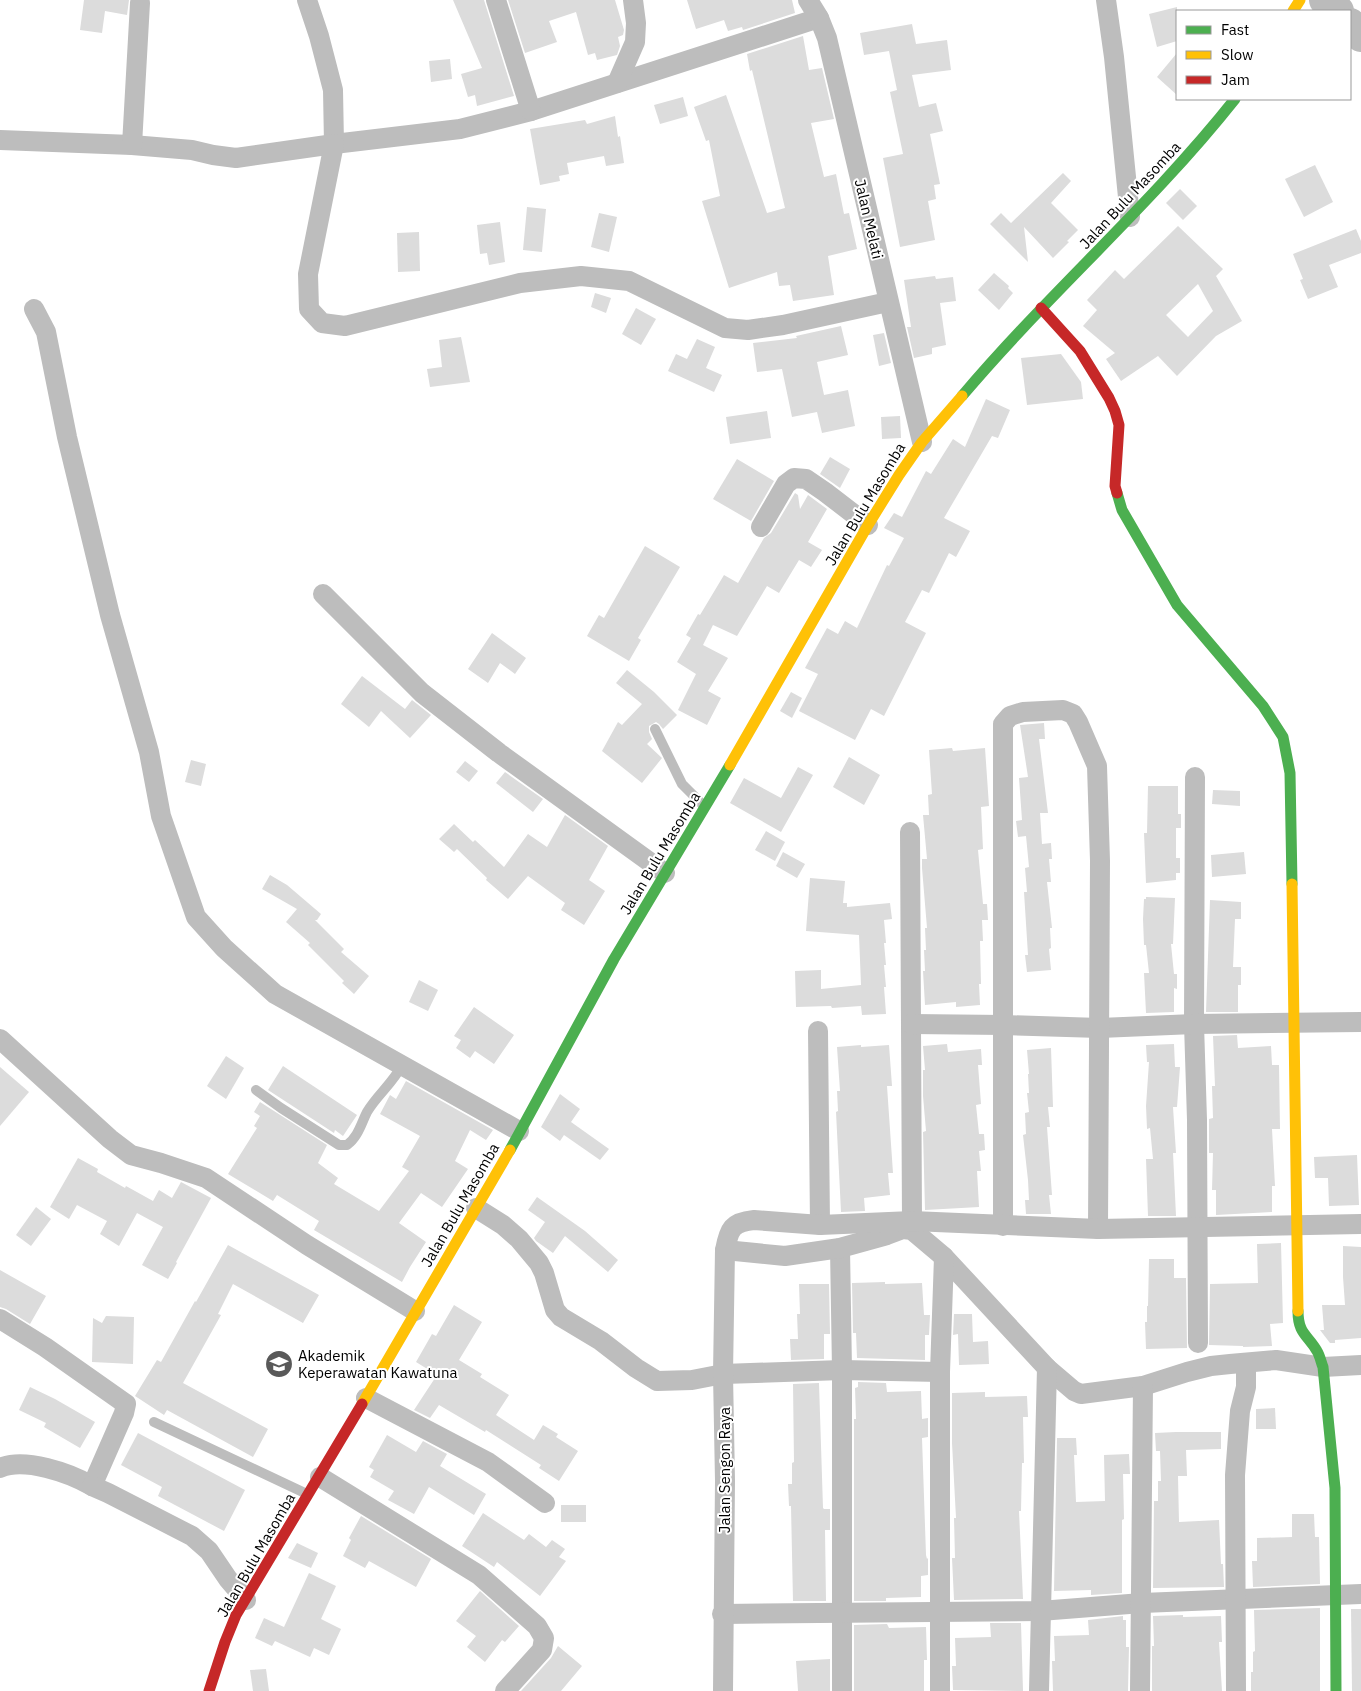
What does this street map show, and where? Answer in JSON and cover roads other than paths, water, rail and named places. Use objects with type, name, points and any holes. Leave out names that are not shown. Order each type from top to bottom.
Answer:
[{"type":"street","points":[[307,0],[319,36],[333,90],[334,144],[308,274],[309,309],[322,323],[345,326],[520,283],[581,276],[629,281],[725,328],[748,330],[783,325],[888,302]]},
{"type":"street","points":[[496,0],[531,111]]},
{"type":"street","points":[[617,82],[635,42],[636,23],[633,0]]},
{"type":"street","name":"Jalan Melati","points":[[808,0],[827,38],[922,442]]},
{"type":"street","points":[[1106,0],[1114,57],[1130,217]]},
{"type":"street","points":[[132,145],[140,3]]},
{"type":"street","points":[[0,140],[132,145],[192,150],[236,158],[460,129],[531,111],[818,18]]},
{"type":"street","name":"Jalan Bulu Masomba","points":[[209,1691],[236,1615],[320,1477],[507,1156],[614,959],[750,732],[898,475],[922,442],[998,353],[1040,308],[1095,255],[1208,133],[1234,100]]},
{"type":"street","points":[[1040,308],[1080,351],[1115,411],[1119,425],[1114,486],[1122,510],[1177,605],[1263,706],[1283,738],[1290,773],[1295,1225],[1298,1322],[1304,1336],[1317,1351],[1324,1367],[1335,1488],[1336,1691]]},
{"type":"street","points":[[34,309],[46,332],[67,437],[110,615],[149,752],[161,816],[196,917],[224,948],[275,994],[519,1131]]},
{"type":"street","points":[[761,527],[786,484],[794,478],[806,479],[868,525]]},
{"type":"street","points":[[323,594],[422,692],[499,753],[665,873]]},
{"type":"street","points":[[1003,1226],[1003,724],[1010,716],[1023,712],[1063,710],[1073,714],[1078,722],[1097,766],[1100,861],[1098,1229]]},
{"type":"street","points":[[1195,777],[1194,1024],[1197,1120],[1198,1343]]},
{"type":"street","points":[[910,832],[912,1221]]},
{"type":"street","points":[[911,1024],[1100,1028],[1194,1024],[1361,1022]]},
{"type":"street","points":[[818,1032],[820,1224]]},
{"type":"street","points":[[0,1039],[110,1139],[131,1155],[206,1178],[307,1245],[415,1311]]},
{"type":"street","points":[[476,1208],[519,1239],[539,1263],[544,1273],[555,1310],[561,1317],[601,1341],[636,1368],[657,1381],[692,1380],[723,1374],[842,1370],[940,1372]]},
{"type":"street","name":"Jalan Sengon Raya","points":[[723,1691],[725,1250],[727,1236],[734,1225],[754,1220],[820,1224],[912,1221],[1098,1229],[1361,1224]]},
{"type":"street","points":[[725,1250],[786,1256],[840,1248],[903,1229],[912,1230],[944,1257],[1047,1368],[1074,1391],[1081,1394],[1143,1386],[1211,1366],[1276,1360],[1324,1367],[1361,1365]]},
{"type":"street","points":[[840,1248],[842,1691]]},
{"type":"street","points":[[940,1691],[940,1372],[944,1257]]},
{"type":"street","points":[[0,1319],[45,1347],[126,1404],[92,1486]]},
{"type":"street","points":[[1236,1691],[1235,1475],[1240,1411],[1246,1387],[1246,1363]]},
{"type":"street","points":[[1039,1691],[1047,1368]]},
{"type":"street","points":[[1140,1691],[1143,1386]]},
{"type":"street","points":[[366,1398],[488,1462],[545,1503]]},
{"type":"street","points":[[0,1468],[7,1464],[23,1464],[68,1474],[151,1514],[200,1542],[246,1600]]},
{"type":"street","points":[[320,1477],[479,1575],[536,1626],[544,1638],[542,1650],[505,1691]]},
{"type":"street","points":[[722,1614],[1040,1611],[1142,1603],[1361,1594]]},
{"type":"lane","points":[[655,729],[682,784],[704,807]]},
{"type":"lane","points":[[256,1090],[280,1108],[339,1145],[347,1145],[354,1140],[367,1112],[383,1089],[398,1073],[402,1065]]},
{"type":"lane","points":[[154,1422],[308,1494]]},
{"type":"waterway","points":[[1325,0],[1337,10]]},
{"type":"waterway","points":[[1351,25],[1361,36]]},
{"type":"place","name":"Akademik Keperawatan Kawatuna","points":[[279,1364]]}]
